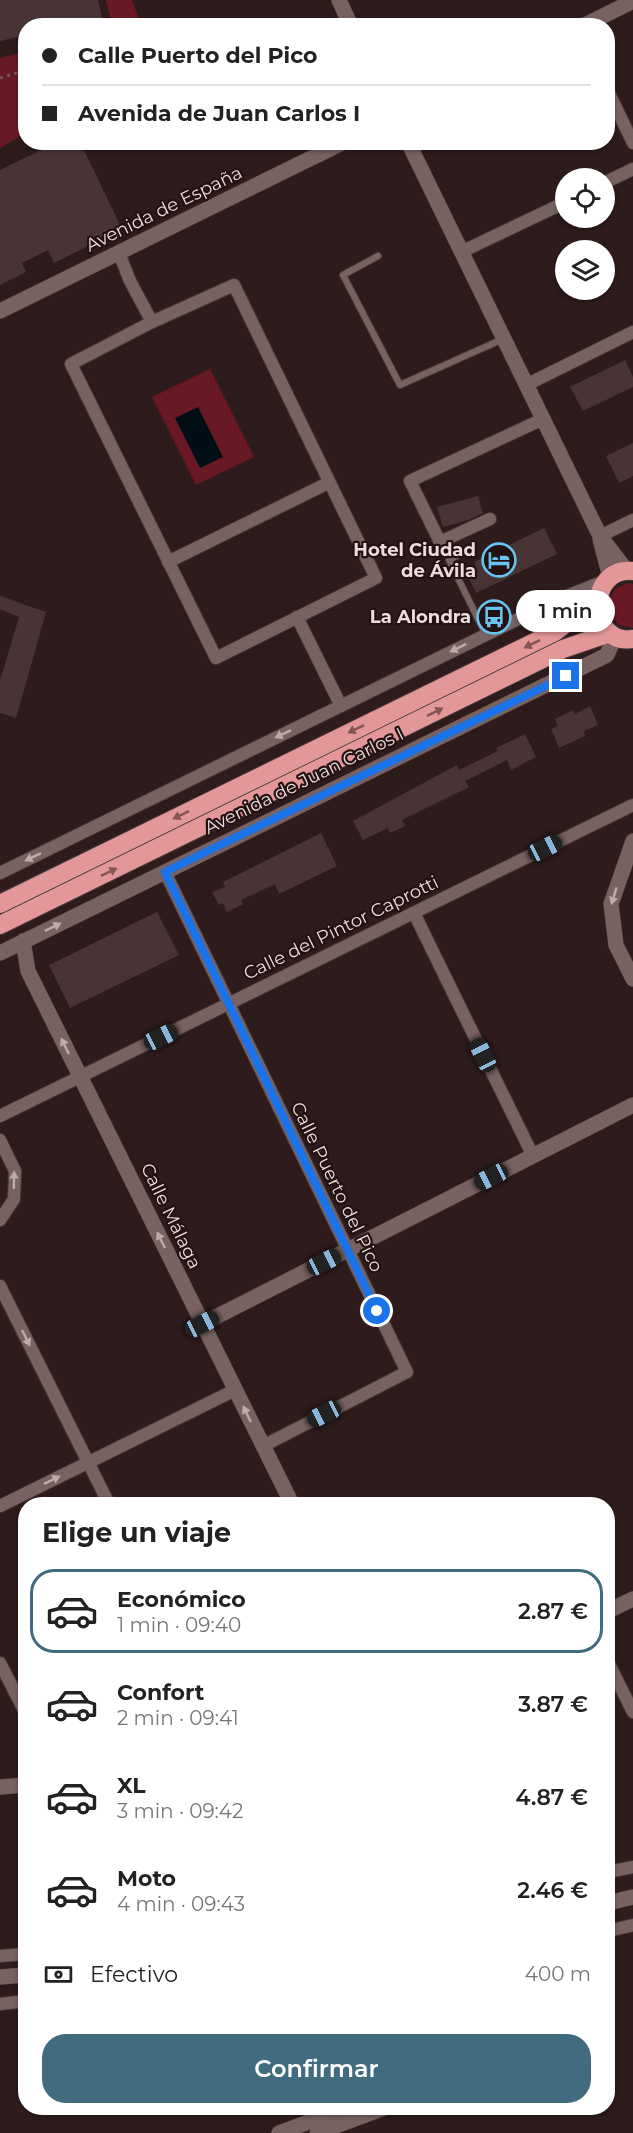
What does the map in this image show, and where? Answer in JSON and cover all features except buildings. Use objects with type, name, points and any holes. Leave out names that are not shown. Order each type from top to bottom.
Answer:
[{"type":"highway","points":[[623,573],[597,599],[598,618],[624,639]]},
{"type":"highway","name":"Avenida de Juan Carlos I","points":[[0,904],[555,632],[597,599]]},
{"type":"highway","name":"Avenida de Juan Carlos I","points":[[0,925],[563,649],[624,639]]},
{"type":"street","points":[[339,0],[347,18]]},
{"type":"street","points":[[599,18],[633,1]]},
{"type":"street","points":[[615,106],[633,143]]},
{"type":"street","name":"Avenida de España","points":[[0,311],[328,150]]},
{"type":"street","points":[[0,873],[559,599],[623,573],[600,536],[412,150]]},
{"type":"street","points":[[615,178],[633,169]]},
{"type":"street","points":[[461,252],[555,207]]},
{"type":"street","points":[[119,253],[152,322]]},
{"type":"street","points":[[234,285],[328,483],[376,578],[216,658],[71,364],[152,322],[234,285]]},
{"type":"street","points":[[526,385],[633,332]]},
{"type":"street","points":[[490,519],[440,543],[410,481],[543,419]]},
{"type":"street","points":[[168,562],[328,483]]},
{"type":"street","points":[[600,536],[633,520]]},
{"type":"street","points":[[297,617],[341,706]]},
{"type":"street","name":"Avenida de Juan Carlos I","points":[[0,952],[607,656],[624,639]]},
{"type":"street","name":"Calle del Pintor Caprotti","points":[[0,1116],[633,805]]},
{"type":"street","points":[[633,841],[611,904],[616,945],[633,979]]},
{"type":"street","name":"Calle Puerto del Pico","points":[[165,872],[407,1372],[263,1446]]},
{"type":"street","points":[[414,913],[533,1156]]},
{"type":"street","name":"Calle Málaga","points":[[23,941],[28,971],[288,1497]]},
{"type":"street","points":[[202,1324],[633,1105]]},
{"type":"street","points":[[0,1140],[15,1172],[14,1199],[0,1220]]},
{"type":"street","points":[[0,1286],[106,1497]]},
{"type":"street","points":[[0,1506],[235,1390]]},
{"type":"street","points":[[615,1608],[633,1599]]},
{"type":"street","points":[[0,1662],[18,1698]]},
{"type":"street","points":[[615,1676],[633,1712]]},
{"type":"street","points":[[0,1787],[18,1786]]},
{"type":"street","points":[[615,1871],[633,1867]]},
{"type":"street","points":[[615,1902],[633,1898]]},
{"type":"street","points":[[615,1929],[633,1925]]},
{"type":"street","points":[[0,1956],[18,1955]]},
{"type":"street","points":[[0,1977],[18,1976]]},
{"type":"street","points":[[0,2004],[18,2002]]},
{"type":"street","points":[[279,2133],[327,2115]]},
{"type":"street","points":[[317,2133],[365,2115]]},
{"type":"lane","points":[[378,256],[343,275],[400,385],[504,338]]},
{"type":"lane","points":[[465,552],[449,560],[486,635]]},
{"type":"path","points":[[0,78],[18,72]]},
{"type":"shaded area","points":[[106,0],[132,0],[138,18],[110,18]]},
{"type":"shaded area","points":[[18,54],[18,137],[0,148],[0,58]]},
{"type":"shaded area","points":[[210,369],[254,457],[196,485],[152,397]]},
{"type":"shaded area","points":[[198,407],[223,457],[200,468],[175,418]]},
{"type":"shaded area","points":[[628,583],[633,584],[633,628],[619,625],[610,615],[608,601],[615,589]]},
{"type":"place","name":"Hotel Ciudad de Ávila","points":[[499,560]]},
{"type":"place","name":"La Alondra","points":[[494,617]]},
{"type":"route","points":[[377,1311],[165,872],[566,676]]}]
